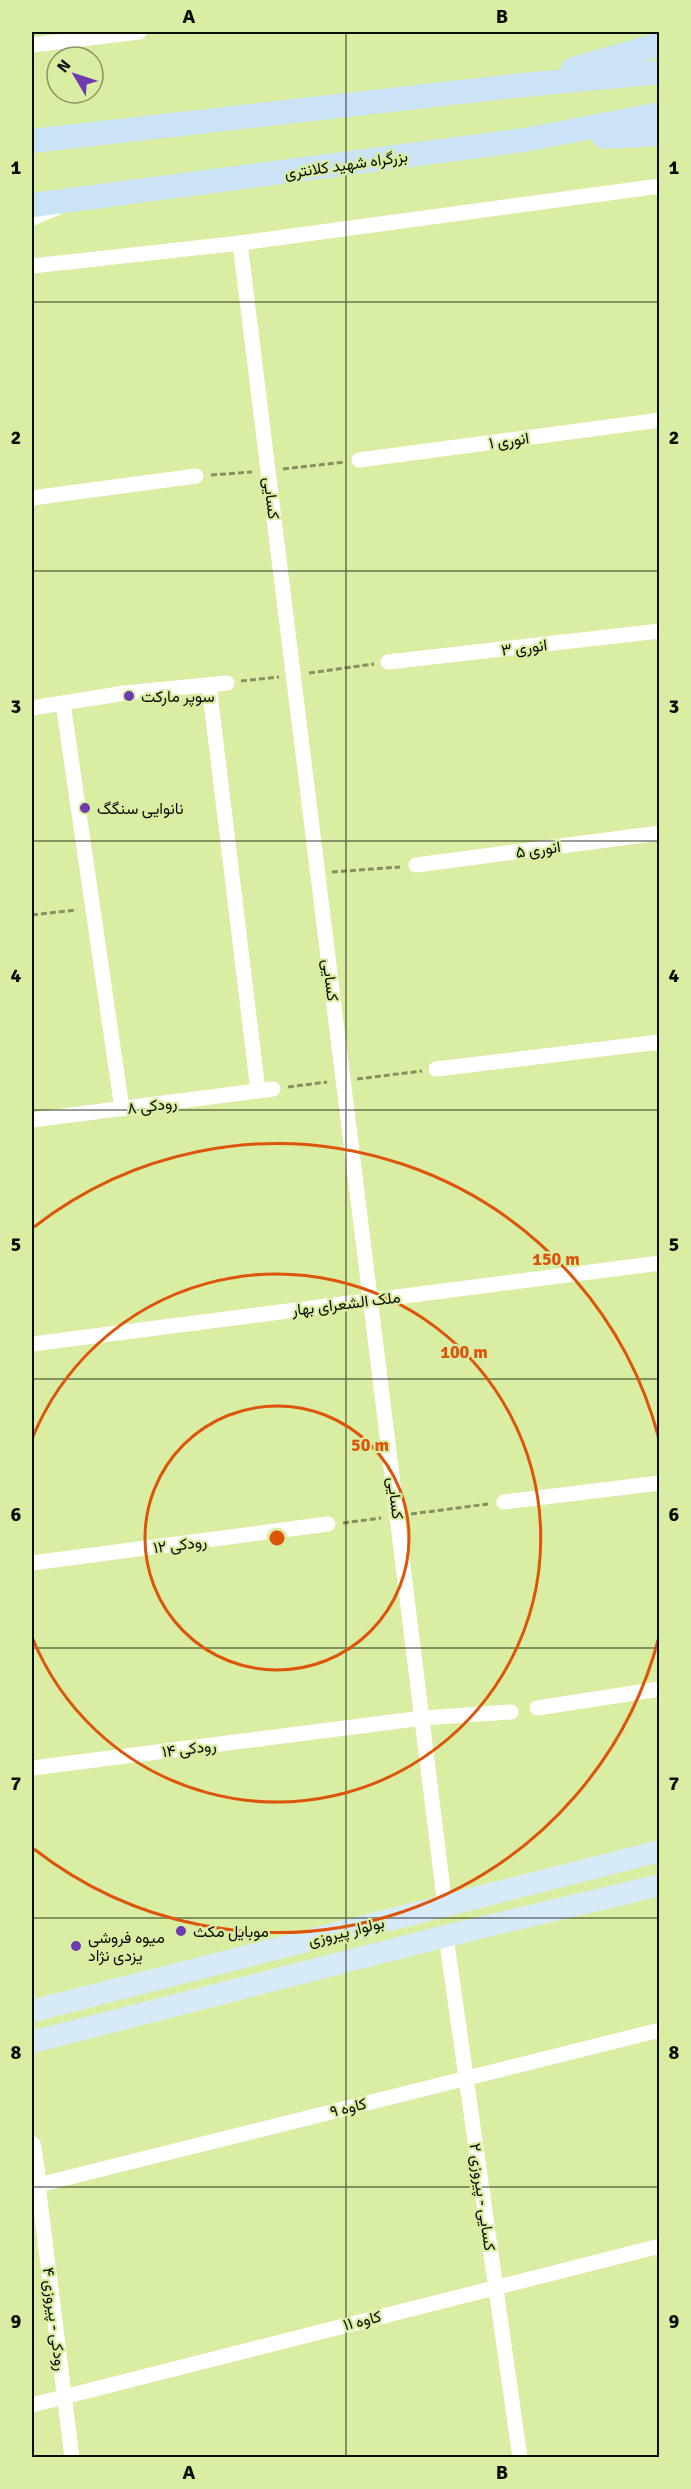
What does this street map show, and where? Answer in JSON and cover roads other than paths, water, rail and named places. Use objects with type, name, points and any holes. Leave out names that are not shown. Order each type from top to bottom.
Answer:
[{"type":"highway","points":[[513,86],[660,44]]},
{"type":"highway","points":[[32,141],[513,86],[660,72]]},
{"type":"highway","name":"بزرگراه شهید کلانتری","points":[[32,205],[524,140],[660,114]]},
{"type":"highway","points":[[524,140],[660,134]]},
{"type":"main road","name":"بولوار پیروزی","points":[[32,2011],[660,1851]]},
{"type":"main road","name":"بولوار پیروزی","points":[[32,2042],[446,1936],[660,1885]]},
{"type":"street","points":[[32,45],[139,32]]},
{"type":"street","points":[[32,266],[240,243],[660,186]]},
{"type":"street","name":"کسایی","points":[[240,243],[445,1906]]},
{"type":"street","name":"انوری ۱","points":[[359,460],[660,420]]},
{"type":"street","points":[[32,498],[196,477]]},
{"type":"street","name":"انوری ۳","points":[[388,662],[660,631]]},
{"type":"street","points":[[32,708],[125,693],[227,683]]},
{"type":"street","name":"رودکی ۸","points":[[32,1120],[266,1090],[209,685]]},
{"type":"street","points":[[63,703],[122,1109]]},
{"type":"street","name":"انوری ۵","points":[[416,865],[660,833]]},
{"type":"street","points":[[436,1070],[660,1042]]},
{"type":"street","name":"ملک الشعرای بهار","points":[[32,1344],[660,1263]]},
{"type":"street","points":[[504,1502],[660,1483]]},
{"type":"street","name":"رودکی ۱۲","points":[[32,1563],[328,1524]]},
{"type":"street","points":[[537,1708],[660,1689]]},
{"type":"street","name":"رودکی ۱۴","points":[[32,1768],[346,1727],[423,1718],[510,1712]]},
{"type":"street","name":"کسایی - پیروزی ۲","points":[[446,1936],[520,2457]]},
{"type":"street","name":"کاوه ۹","points":[[35,2186],[660,2030]]},
{"type":"street","name":"رودکی - پیروزی ۴","points":[[32,2145],[35,2186],[72,2457]]},
{"type":"street","name":"کاوه ۱۱","points":[[32,2405],[64,2395],[660,2246]]},
{"type":"lane","points":[[32,222],[92,197]]},
{"type":"place","name":"سوپر مارکت","points":[[129,696]]},
{"type":"place","name":"نانوایی سنگگ","points":[[85,808]]},
{"type":"place","name":"موبایل مکث","points":[[181,1931]]},
{"type":"place","name":"میوه فروشی یزدی نژاد","points":[[76,1946]]}]
